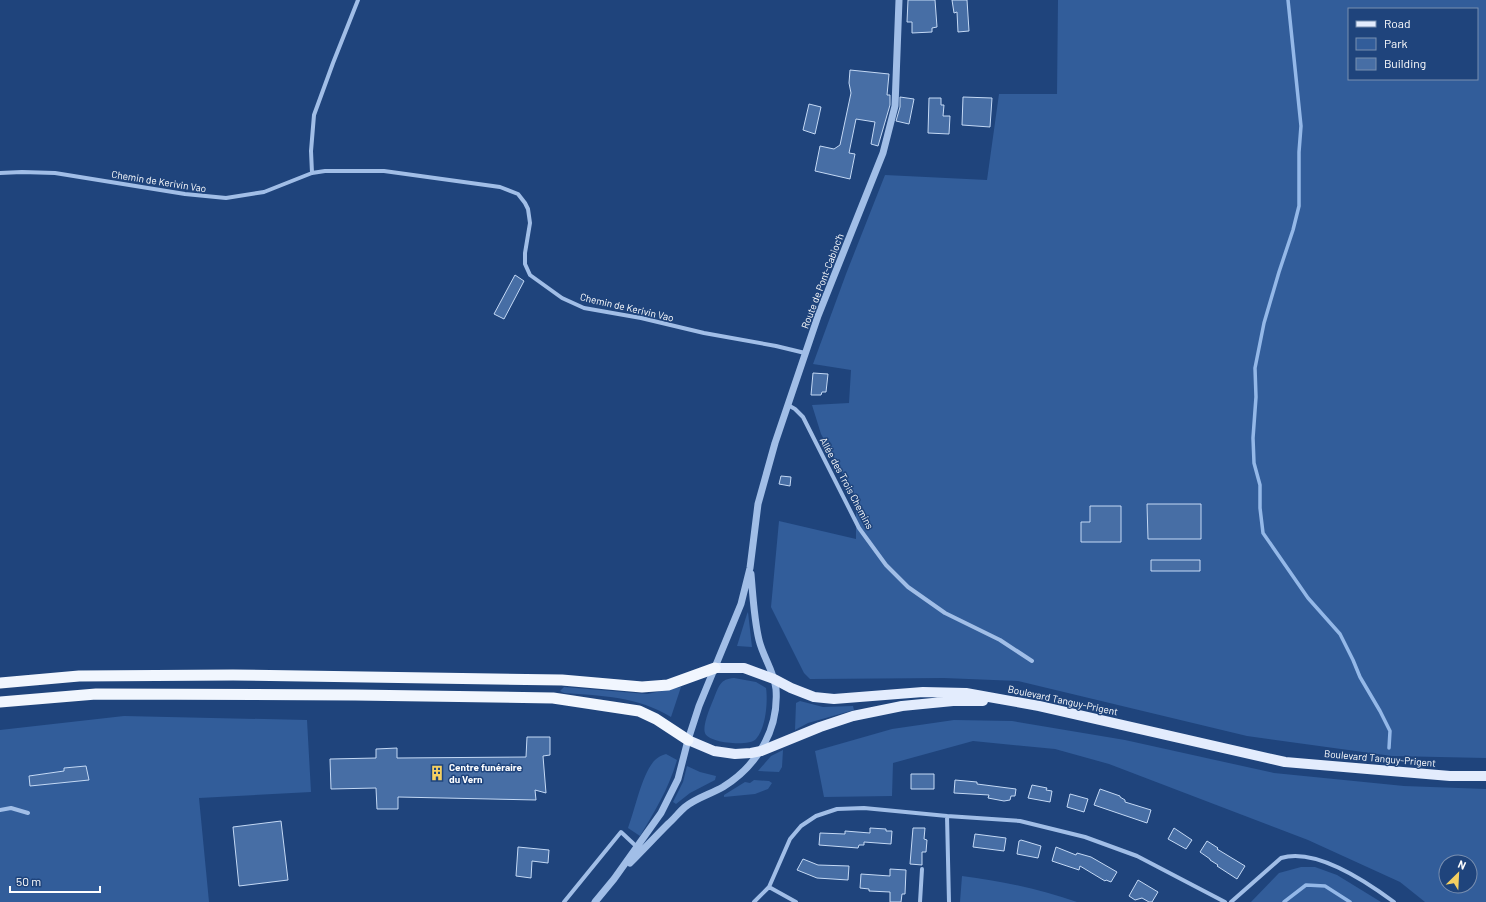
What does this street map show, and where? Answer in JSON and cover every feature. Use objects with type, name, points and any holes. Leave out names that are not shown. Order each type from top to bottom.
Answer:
[{"type":"highway","points":[[0,683],[78,676],[233,675],[562,680],[642,687],[668,685],[715,668]]},
{"type":"highway","points":[[0,702],[96,694],[554,698],[639,711],[656,719],[688,740]]},
{"type":"main road","name":"Boulevard Tanguy-Prigent","points":[[715,668],[744,668],[774,679],[791,688],[814,697],[834,699],[923,692],[966,693],[1039,706],[1285,762],[1450,776],[1486,776]]},
{"type":"main road","points":[[688,740],[714,751],[735,754],[762,751],[820,726],[852,716],[902,706],[952,701],[1007,701]]},
{"type":"street","points":[[312,173],[311,151],[314,115],[358,0]]},
{"type":"street","name":"Route de Pont-Cabioc'h","points":[[715,668],[741,604],[750,568],[758,504],[775,443],[805,353],[883,153],[894,106],[899,0]]},
{"type":"street","name":"Chemin de Kerivin Vao","points":[[0,173],[55,173],[186,194],[226,198],[264,192],[312,173],[325,171],[384,172],[500,186],[518,194],[528,209],[530,223],[525,253],[525,264],[530,275],[562,298],[584,308],[641,318],[704,333],[776,346],[805,353]]},
{"type":"street","name":"Allée des Trois Chemins","points":[[788,405],[795,409],[803,417],[859,528],[886,565],[908,587],[945,613],[1000,640],[1032,661]]},
{"type":"street","name":"Route de Pont-Cabioc'h","points":[[750,568],[755,619],[759,641],[774,679]]},
{"type":"street","points":[[595,902],[661,813],[678,778],[688,740],[715,668]]},
{"type":"street","points":[[614,878],[686,806],[722,788],[737,778],[752,764],[762,751],[771,729],[775,710],[776,689],[774,679]]},
{"type":"street","points":[[0,810],[11,808],[28,813]]},
{"type":"street","points":[[754,902],[769,887],[790,839],[801,826],[816,816],[837,808],[864,808],[1020,821],[1085,836],[1137,856],[1225,902]]},
{"type":"street","points":[[947,816],[949,902]]},
{"type":"street","points":[[564,902],[621,832],[637,847]]},
{"type":"street","points":[[1231,902],[1281,858],[1288,855],[1310,857],[1333,864],[1382,893],[1394,902]]},
{"type":"street","points":[[920,902],[922,869]]},
{"type":"street","points":[[769,887],[796,902]]},
{"type":"green space","points":[[1058,0],[1486,0],[1486,758],[1392,756],[1247,736],[1018,681],[944,678],[810,679],[804,673],[771,607],[779,521],[856,539],[856,498],[821,434],[812,405],[849,403],[851,370],[813,364],[846,274],[885,175],[987,180],[999,94],[1057,94]]},
{"type":"green space","points":[[748,612],[752,647],[737,646],[747,614]]},
{"type":"green space","points":[[734,678],[756,682],[766,688],[767,700],[762,728],[756,739],[746,743],[729,743],[713,739],[705,733],[704,730],[707,716],[719,687],[726,680]]},
{"type":"green space","points":[[564,687],[647,694],[681,687],[671,717],[645,705],[619,698],[564,693],[560,691]]},
{"type":"green space","points":[[800,701],[823,707],[853,706],[854,710],[808,723],[795,730],[796,703]]},
{"type":"green space","points":[[124,716],[307,720],[311,792],[199,798],[209,902],[0,902],[0,730]]},
{"type":"green space","points":[[954,720],[1012,721],[1125,740],[1274,773],[1404,786],[1486,789],[1486,902],[1425,902],[1400,882],[1308,840],[1109,764],[1055,749],[973,741],[893,763],[892,796],[824,797],[815,751],[892,729]]},
{"type":"green space","points":[[783,750],[782,767],[779,772],[758,771],[771,756]]},
{"type":"green space","points":[[666,754],[677,760],[674,770],[666,790],[640,836],[628,828],[639,792],[650,766],[657,758]]},
{"type":"green space","points":[[687,766],[700,772],[716,776],[715,780],[690,793],[676,804],[673,802],[683,782]]},
{"type":"green space","points":[[754,780],[769,781],[772,783],[768,789],[755,794],[724,797],[724,795],[745,782],[750,783]]},
{"type":"green space","points":[[1301,867],[1315,867],[1337,875],[1381,902],[1251,902],[1279,873]]},
{"type":"green space","points":[[962,876],[1020,886],[1077,902],[960,902]]},
{"type":"building","points":[[908,0],[935,0],[937,27],[932,28],[932,32],[912,33],[912,22],[907,22]]},
{"type":"building","points":[[952,0],[967,0],[969,31],[958,32],[957,12],[954,13]]},
{"type":"building","points":[[850,70],[889,74],[887,95],[890,95],[890,105],[878,146],[871,144],[875,122],[856,119],[849,153],[855,154],[850,179],[815,171],[820,146],[834,149],[840,145],[851,93],[849,83]]},
{"type":"building","points":[[900,97],[914,99],[909,124],[896,121],[900,107]]},
{"type":"building","points":[[963,97],[992,98],[990,127],[962,125]]},
{"type":"building","points":[[929,98],[941,98],[941,105],[944,105],[943,116],[950,116],[949,134],[928,133]]},
{"type":"building","points":[[809,104],[821,107],[815,134],[803,130]]},
{"type":"building","points":[[515,275],[524,281],[504,319],[494,314]]},
{"type":"building","points":[[813,373],[828,374],[826,392],[822,392],[821,395],[811,395]]},
{"type":"building","points":[[781,476],[791,477],[790,486],[779,484]]},
{"type":"building","points":[[1147,504],[1201,504],[1201,539],[1148,539]]},
{"type":"building","points":[[1090,506],[1121,506],[1121,542],[1081,542],[1081,522],[1090,522]]},
{"type":"building","points":[[1151,560],[1200,560],[1200,571],[1151,571]]},
{"type":"building","name":"Centre funéraire du Vern","points":[[527,737],[550,737],[550,755],[543,756],[546,793],[535,790],[536,800],[398,797],[398,809],[377,809],[376,788],[331,789],[330,759],[376,758],[376,749],[397,748],[397,758],[526,757]]},
{"type":"building","points":[[86,766],[89,780],[30,786],[29,776],[64,771],[64,768]]},
{"type":"building","points":[[911,774],[934,774],[934,789],[911,789]]},
{"type":"building","points":[[955,780],[977,782],[977,784],[1016,789],[1015,796],[1011,796],[1010,800],[1004,801],[988,798],[989,795],[954,793]]},
{"type":"building","points":[[1032,785],[1047,788],[1046,790],[1052,791],[1050,802],[1028,798]]},
{"type":"building","points":[[1100,789],[1120,796],[1125,800],[1125,802],[1151,810],[1147,823],[1094,805]]},
{"type":"building","points":[[1070,794],[1088,799],[1084,812],[1067,807]]},
{"type":"building","points":[[281,821],[288,880],[239,886],[233,827]]},
{"type":"building","points":[[870,828],[892,831],[891,844],[864,842],[864,845],[859,845],[858,848],[819,845],[820,833],[845,834],[845,831],[870,833]]},
{"type":"building","points":[[913,828],[925,828],[924,839],[927,840],[926,852],[922,852],[922,865],[910,864]]},
{"type":"building","points":[[1174,828],[1192,840],[1186,849],[1168,839]]},
{"type":"building","points":[[975,834],[1006,838],[1004,851],[973,847]]},
{"type":"building","points":[[1021,840],[1041,846],[1038,858],[1017,854],[1019,841]]},
{"type":"building","points":[[1207,841],[1245,866],[1237,879],[1217,866],[1218,865],[1200,852]]},
{"type":"building","points":[[518,847],[549,850],[548,863],[532,861],[531,878],[516,876]]},
{"type":"building","points":[[1056,847],[1076,855],[1077,853],[1091,857],[1117,872],[1111,882],[1105,881],[1080,866],[1079,870],[1052,861]]},
{"type":"building","points":[[803,859],[818,865],[849,866],[848,880],[817,878],[797,870]]},
{"type":"building","points":[[890,869],[906,870],[905,894],[902,894],[901,902],[890,902],[890,892],[869,891],[869,889],[860,888],[861,874],[890,876]]},
{"type":"building","points":[[1138,880],[1158,892],[1152,902],[1142,898],[1135,900],[1129,896]]},
{"type":"waterway","points":[[1288,0],[1301,126],[1299,152],[1299,206],[1264,323],[1255,368],[1256,397],[1253,438],[1254,463],[1260,485],[1260,508],[1263,533],[1308,598],[1340,634],[1360,677],[1390,731],[1389,748]]},
{"type":"waterway","points":[[1284,902],[1306,885],[1325,886],[1350,902]]},
{"type":"place","name":"Centre funéraire du Vern","points":[[437,773]]}]
